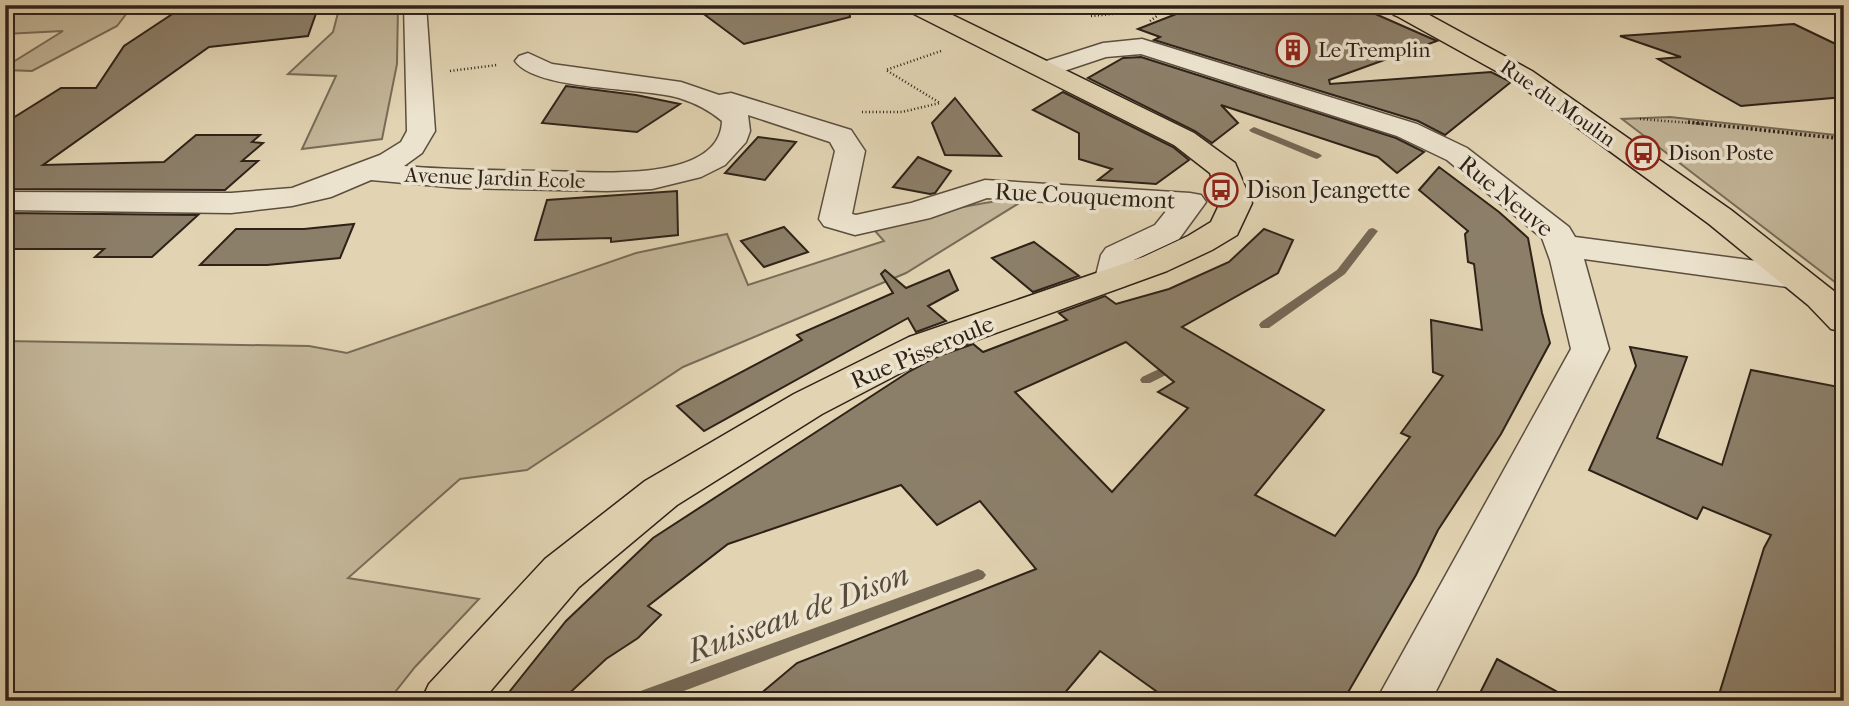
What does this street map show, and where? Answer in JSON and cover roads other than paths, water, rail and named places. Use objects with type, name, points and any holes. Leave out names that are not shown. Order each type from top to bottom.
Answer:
[{"type":"main road","points":[[914,5],[1046,69]]},
{"type":"main road","name":"Rue du Moulin","points":[[1415,7],[1439,28],[1523,76],[1720,217],[1821,297],[1844,321]]},
{"type":"main road","name":"Rue Pisseroule","points":[[448,701],[562,573],[661,493],[808,404],[922,346],[1113,279],[1200,243],[1226,228],[1234,214],[1234,193],[1224,169],[1184,139],[1046,69]]},
{"type":"street","points":[[371,171],[412,147],[421,131],[415,5]]},
{"type":"street","name":"Rue Neuve","points":[[1046,69],[1102,50],[1142,46],[1407,130],[1457,154],[1557,234],[1590,349],[1403,701]]},
{"type":"street","points":[[528,61],[545,71],[681,90],[717,103]]},
{"type":"street","name":"Rue Couquemont","points":[[717,103],[731,102],[841,136],[850,151],[835,219],[855,225],[919,211],[985,189],[1189,202],[1167,232],[1118,255],[1113,279]]},
{"type":"street","name":"Avenue Jardin Ecole","points":[[5,201],[262,201],[320,190],[371,171],[409,177],[569,181],[664,178],[698,168],[720,155],[733,142],[738,131],[736,118],[717,103]]},
{"type":"street","points":[[1561,245],[1795,276]]},
{"type":"waterway","name":"Ruisseau de Dison","points":[[1254,130],[1317,156]]},
{"type":"waterway","name":"Ruisseau de Dison","points":[[1265,325],[1341,272],[1373,231]]},
{"type":"waterway","name":"Ruisseau de Dison","points":[[1146,380],[1176,365]]},
{"type":"waterway","name":"Ruisseau de Dison","points":[[635,701],[978,575]]},
{"type":"place","name":"Le Tremplin","points":[[1293,50]]},
{"type":"place","name":"Dison Poste","points":[[1643,153]]},
{"type":"place","name":"Dison Jeangette","points":[[1221,190]]}]
